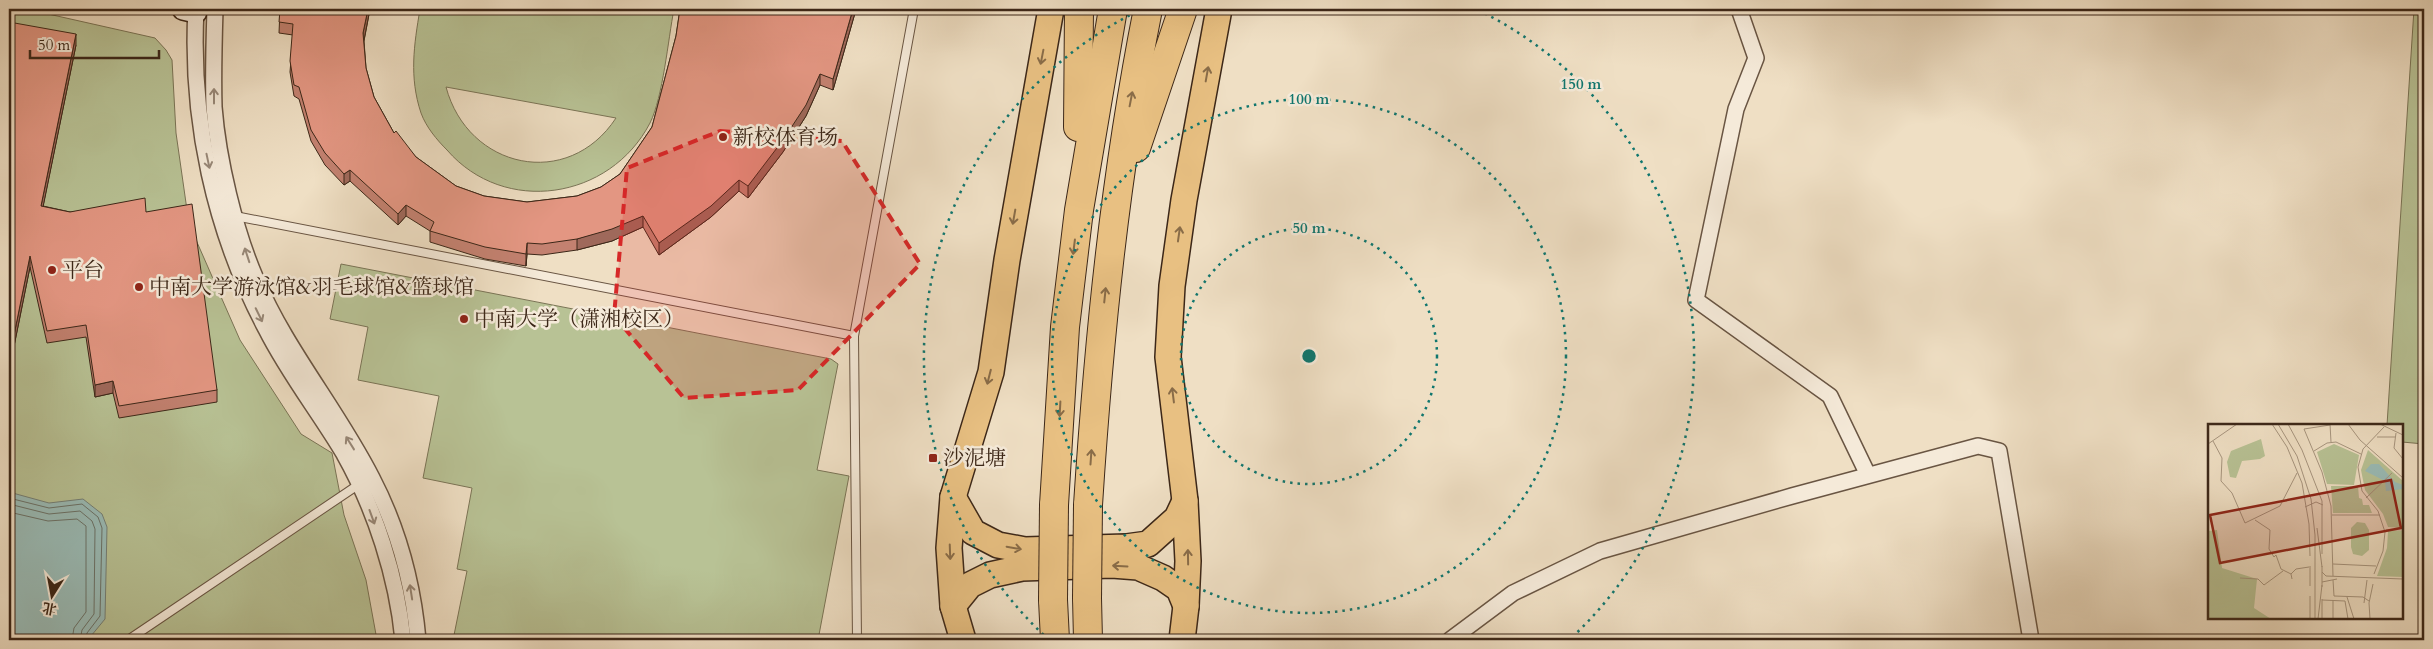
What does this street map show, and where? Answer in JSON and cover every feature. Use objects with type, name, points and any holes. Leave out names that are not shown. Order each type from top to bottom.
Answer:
[{"type":"highway","points":[[1079,9],[1079,210]]},
{"type":"highway","points":[[1055,640],[1053,600],[1054,505],[1065,327],[1079,210],[1113,9]]},
{"type":"highway","points":[[1088,640],[1088,505],[1098,356],[1113,213],[1127,122],[1148,9]]},
{"type":"highway","points":[[1113,213],[1183,9]]},
{"type":"main road","points":[[963,640],[953,606],[949,548],[953,497],[991,372],[1007,260],[1052,9]]},
{"type":"main road","points":[[1182,640],[1188,561],[1185,501],[1168,357],[1172,286],[1184,200],[1219,9]]},
{"type":"main road","points":[[953,497],[973,532],[998,545],[1025,550],[1126,547],[1148,544],[1177,518],[1185,501]]},
{"type":"main road","points":[[953,606],[970,584],[990,575],[1022,568],[1112,565],[1138,567],[1162,578],[1179,589],[1186,606]]},
{"type":"street","points":[[197,9],[214,107],[219,149],[235,216],[255,278],[286,338],[398,539],[409,582],[418,640]]},
{"type":"street","points":[[197,9],[194,65],[202,137],[217,208],[229,248],[266,331],[344,455],[365,480],[391,576],[402,640]]},
{"type":"street","points":[[1739,9],[1756,58],[1736,109],[1696,300],[1830,396],[1868,475]]},
{"type":"street","points":[[1450,640],[1513,593],[1600,551],[1978,446],[1999,451],[2031,640]]},
{"type":"lane","points":[[857,640],[854,336],[914,9]]},
{"type":"lane","points":[[235,216],[854,336]]},
{"type":"lane","points":[[128,640],[365,480]]},
{"type":"highlighted area","points":[[720,131],[842,141],[920,264],[798,390],[684,398],[614,316],[627,168]]},
{"type":"green space","points":[[9,9],[26,9],[155,38],[172,60],[176,133],[189,224],[240,340],[301,434],[332,453],[344,515],[366,580],[377,640],[9,640]]},
{"type":"green space","points":[[420,9],[674,9],[662,84],[655,112],[650,123],[632,149],[609,169],[583,183],[555,190],[526,191],[497,184],[470,171],[436,138],[421,113],[417,100],[414,74]],"holes":[[[446,87],[616,118],[596,141],[572,155],[547,162],[521,161],[497,152],[475,137],[458,115]]]},
{"type":"green space","points":[[2414,9],[2424,9],[2424,444],[2403,442],[2403,424],[2387,424]]},
{"type":"green space","points":[[341,264],[831,359],[838,364],[817,470],[849,476],[818,640],[453,640],[467,571],[457,569],[472,488],[423,478],[439,396],[358,380],[368,327],[330,319]]},
{"type":"water","points":[[9,492],[49,503],[83,499],[102,514],[107,527],[105,619],[91,636],[91,640],[9,640]]},
{"type":"building","name":"新校体育场","points":[[280,9],[368,9],[363,33],[366,68],[374,97],[394,133],[396,131],[416,157],[456,186],[484,196],[527,202],[577,196],[601,187],[620,174],[652,127],[676,36],[680,9],[853,9],[833,79],[820,74],[806,105],[783,140],[748,186],[739,180],[711,206],[659,243],[643,216],[612,229],[577,239],[542,244],[527,243],[526,254],[485,247],[430,231],[434,222],[406,205],[398,214],[350,170],[344,174],[325,153],[311,130],[299,87],[294,85],[290,61],[293,24],[279,22]]},
{"type":"building","points":[[9,22],[76,34],[41,206],[70,212],[145,198],[146,212],[192,204],[217,390],[119,406],[113,381],[95,385],[86,325],[47,331],[30,256],[11,350],[9,350]]},
{"type":"place","name":"新校体育场","points":[[723,137]]},
{"type":"place","name":"平台","points":[[52,270]]},
{"type":"place","name":"中南大学游泳馆&羽毛球馆&篮球馆","points":[[139,287]]},
{"type":"place","name":"中南大学（潇湘校区）","points":[[464,319]]},
{"type":"place","name":"沙泥塘","points":[[933,458]]}]
